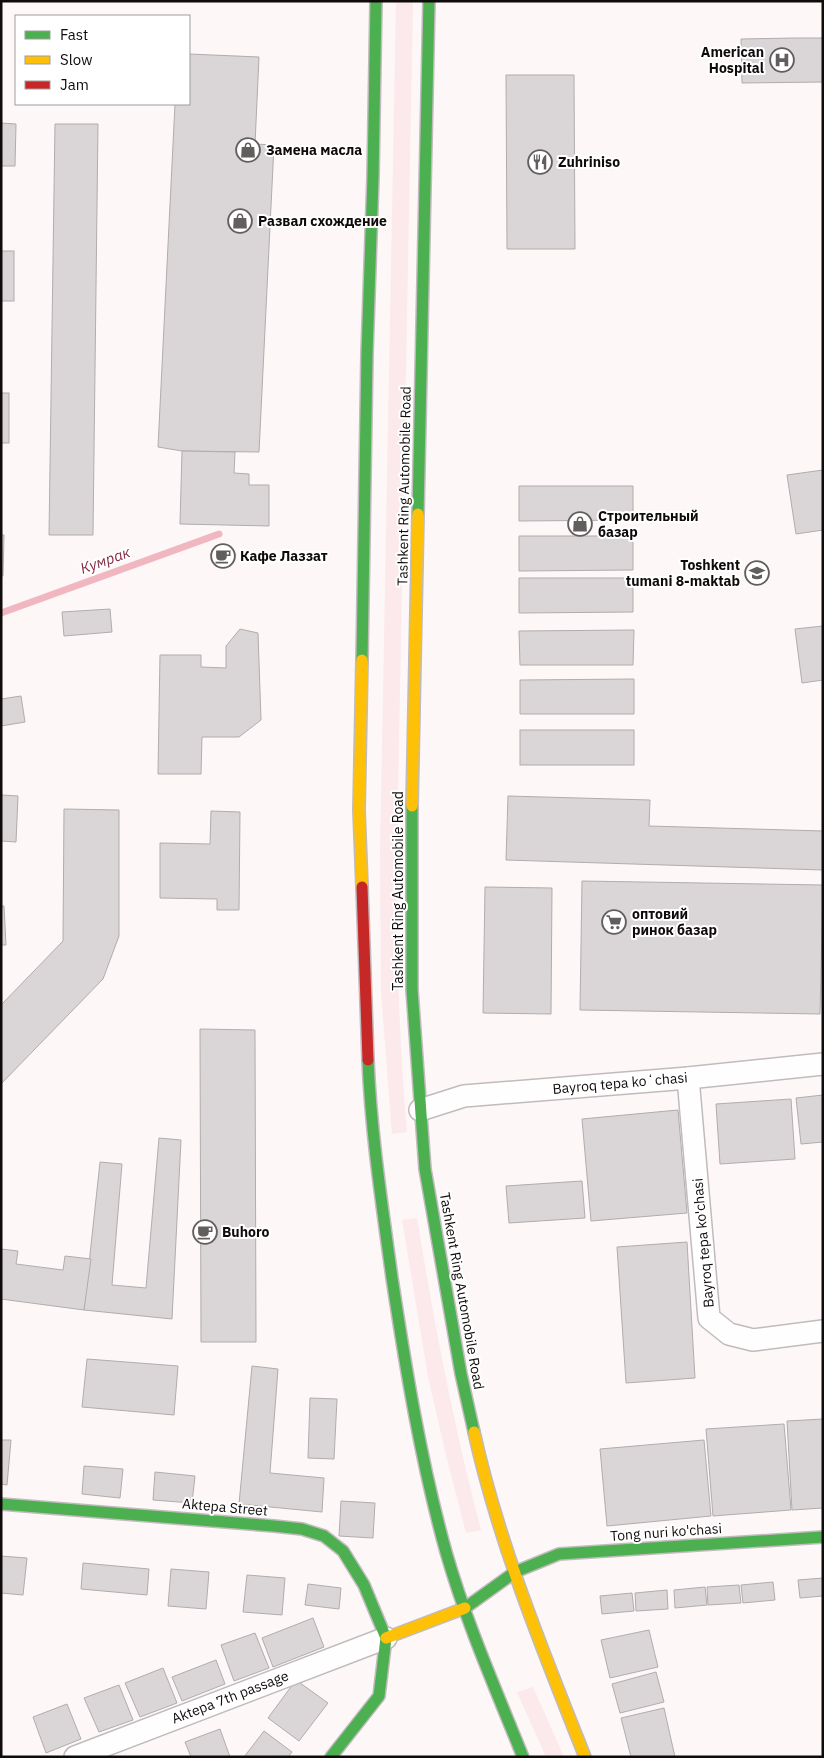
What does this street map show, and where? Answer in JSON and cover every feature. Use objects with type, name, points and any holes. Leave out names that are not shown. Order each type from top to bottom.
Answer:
[{"type":"main road","points":[[376,1],[373,186],[366,354],[359,810],[369,1084],[377,1174],[405,1363],[433,1502],[465,1608],[482,1656],[523,1757]]},
{"type":"main road","name":"Tashkent Ring Automobile Road","points":[[429,1],[412,809],[412,990],[425,1169],[461,1374],[484,1476],[534,1630],[585,1757]]},
{"type":"main road","name":"Aktepa Street","points":[[1,1504],[274,1526],[302,1529],[324,1536],[343,1551],[358,1573],[386,1638]]},
{"type":"main road","name":"Tong nuri ko'chasi","points":[[386,1638],[465,1608],[515,1572],[559,1554],[823,1537]]},
{"type":"main road","points":[[332,1757],[379,1696],[386,1638]]},
{"type":"street","name":"Bayroq tepa koʻchasi","points":[[420,1110],[464,1096],[688,1078],[823,1064]]},
{"type":"street","name":"Bayroq tepa ko'chasi","points":[[688,1078],[709,1318],[730,1334],[753,1340],[823,1331]]},
{"type":"street","name":"Aktepa 7th passage","points":[[75,1757],[386,1638]]},
{"type":"shaded area","points":[[396,1],[413,1],[397,850],[399,991],[407,1132],[392,1134],[381,992],[380,851]]},
{"type":"shaded area","points":[[417,1218],[445,1375],[481,1530],[466,1533],[428,1377],[402,1220]]},
{"type":"shaded area","points":[[533,1687],[564,1757],[546,1757],[517,1692]]},
{"type":"building","name":"American Hospital","points":[[823,38],[823,82],[742,83],[741,39]]},
{"type":"building","points":[[190,54],[259,57],[255,144],[274,145],[259,452],[182,451],[158,447],[175,105],[190,105]]},
{"type":"building","points":[[506,75],[574,75],[575,249],[507,249]]},
{"type":"building","points":[[1,123],[16,124],[15,166],[1,166]]},
{"type":"building","points":[[55,124],[98,124],[93,535],[49,535]]},
{"type":"building","points":[[1,251],[14,251],[14,301],[1,301]]},
{"type":"building","points":[[1,393],[9,393],[9,443],[1,443]]},
{"type":"building","points":[[182,451],[235,452],[234,473],[249,474],[249,485],[269,485],[269,526],[180,524]]},
{"type":"building","points":[[823,470],[823,530],[796,534],[787,475]]},
{"type":"building","points":[[519,486],[633,486],[633,520],[519,521]]},
{"type":"building","points":[[1,535],[4,535],[3,576],[1,576]]},
{"type":"building","points":[[519,536],[633,536],[633,570],[519,571]]},
{"type":"building","points":[[519,578],[633,578],[633,612],[519,613]]},
{"type":"building","points":[[110,609],[112,632],[64,636],[62,612]]},
{"type":"building","points":[[823,626],[823,680],[802,683],[795,629]]},
{"type":"building","points":[[240,629],[258,633],[261,720],[239,737],[202,737],[201,774],[158,774],[160,655],[201,655],[201,667],[226,668],[226,646]]},
{"type":"building","points":[[634,630],[633,665],[520,665],[519,631]]},
{"type":"building","points":[[634,679],[634,714],[520,714],[520,680]]},
{"type":"building","points":[[21,696],[25,722],[1,726],[1,699]]},
{"type":"building","points":[[520,730],[634,730],[634,765],[520,765]]},
{"type":"building","points":[[1,795],[18,796],[16,842],[1,841]]},
{"type":"building","points":[[508,796],[650,800],[649,826],[823,831],[823,870],[506,860]]},
{"type":"building","points":[[64,809],[119,810],[119,936],[103,979],[1,1084],[1,1005],[63,941]]},
{"type":"building","points":[[211,811],[240,812],[239,910],[217,910],[217,899],[160,898],[160,843],[210,844]]},
{"type":"building","points":[[582,881],[823,885],[820,1014],[580,1010]]},
{"type":"building","points":[[485,887],[552,888],[551,1014],[483,1013]]},
{"type":"building","points":[[1,906],[4,906],[6,945],[1,945]]},
{"type":"building","points":[[200,1029],[255,1030],[256,1342],[201,1342]]},
{"type":"building","points":[[823,1095],[823,1142],[801,1144],[796,1098]]},
{"type":"building","points":[[791,1099],[795,1159],[720,1164],[716,1104]]},
{"type":"building","points":[[678,1110],[687,1213],[591,1221],[582,1119]]},
{"type":"building","points":[[159,1138],[181,1140],[172,1319],[84,1310],[100,1162],[122,1164],[112,1285],[146,1288]]},
{"type":"building","points":[[582,1181],[585,1218],[509,1223],[506,1186]]},
{"type":"building","points":[[687,1242],[695,1378],[626,1383],[617,1247]]},
{"type":"building","points":[[1,1249],[18,1251],[16,1264],[63,1270],[65,1256],[91,1259],[84,1310],[1,1299]]},
{"type":"building","points":[[87,1359],[178,1366],[174,1415],[82,1407]]},
{"type":"building","points":[[252,1366],[278,1369],[270,1473],[324,1478],[322,1512],[239,1504]]},
{"type":"building","points":[[310,1398],[337,1399],[334,1459],[308,1458]]},
{"type":"building","points":[[823,1419],[823,1508],[792,1510],[787,1421]]},
{"type":"building","points":[[784,1424],[791,1510],[713,1516],[706,1429]]},
{"type":"building","points":[[1,1440],[11,1440],[7,1485],[1,1484]]},
{"type":"building","points":[[704,1440],[711,1516],[607,1526],[600,1449]]},
{"type":"building","points":[[84,1466],[123,1469],[120,1498],[82,1494]]},
{"type":"building","points":[[155,1472],[195,1476],[192,1503],[153,1500]]},
{"type":"building","points":[[341,1501],[375,1503],[373,1538],[339,1536]]},
{"type":"building","points":[[1,1556],[27,1558],[23,1595],[1,1593]]},
{"type":"building","points":[[83,1563],[149,1569],[147,1595],[81,1589]]},
{"type":"building","points":[[171,1569],[209,1572],[206,1609],[168,1606]]},
{"type":"building","points":[[247,1575],[285,1578],[282,1615],[243,1612]]},
{"type":"building","points":[[823,1578],[823,1596],[800,1598],[798,1580]]},
{"type":"building","points":[[773,1582],[775,1600],[743,1603],[741,1585]]},
{"type":"building","points":[[308,1584],[341,1588],[339,1609],[305,1605]]},
{"type":"building","points":[[739,1585],[741,1603],[708,1605],[707,1587]]},
{"type":"building","points":[[705,1587],[707,1605],[675,1608],[674,1590]]},
{"type":"building","points":[[667,1590],[668,1609],[636,1611],[635,1593]]},
{"type":"building","points":[[632,1593],[634,1611],[602,1614],[600,1596]]},
{"type":"building","points":[[313,1618],[324,1647],[273,1667],[262,1638]]},
{"type":"building","points":[[649,1630],[658,1667],[610,1678],[601,1640]]},
{"type":"building","points":[[255,1633],[269,1668],[234,1681],[221,1645]]},
{"type":"building","points":[[216,1660],[225,1684],[182,1701],[172,1677]]},
{"type":"building","points":[[163,1668],[177,1703],[140,1717],[125,1683]]},
{"type":"building","points":[[656,1672],[664,1702],[620,1713],[612,1684]]},
{"type":"building","points":[[296,1680],[328,1703],[299,1741],[268,1718]]},
{"type":"building","points":[[119,1685],[133,1720],[99,1732],[84,1698]]},
{"type":"building","points":[[67,1704],[81,1739],[46,1753],[33,1717]]},
{"type":"building","points":[[664,1708],[675,1757],[631,1757],[621,1718]]},
{"type":"building","points":[[220,1729],[230,1757],[191,1757],[185,1742]]},
{"type":"building","points":[[264,1731],[292,1752],[288,1757],[244,1757]]},
{"type":"waterway","name":"Кумрак","points":[[1,613],[219,534]]},
{"type":"traffic: fast","points":[[362,660],[367,354],[376,1]]},
{"type":"traffic: fast","points":[[418,514],[429,1]]},
{"type":"traffic: fast","points":[[412,806],[412,990],[425,1169],[461,1374],[474,1432]]},
{"type":"traffic: fast","points":[[368,1060],[374,1142],[392,1278],[429,1484],[454,1578],[482,1656],[523,1757]]},
{"type":"traffic: fast","points":[[1,1504],[274,1526],[302,1529],[324,1536],[343,1551],[364,1585],[386,1638],[379,1696],[331,1757]]},
{"type":"traffic: fast","points":[[515,1572],[559,1554],[823,1537]]},
{"type":"traffic: fast","points":[[465,1608],[515,1572]]},
{"type":"traffic: slow","points":[[412,806],[418,514]]},
{"type":"traffic: slow","points":[[362,660],[359,810],[362,887]]},
{"type":"traffic: slow","points":[[474,1432],[496,1515],[523,1597],[585,1757]]},
{"type":"traffic: slow","points":[[386,1638],[465,1608]]},
{"type":"traffic: jam","points":[[362,887],[368,1060]]},
{"type":"place","name":"American Hospital","points":[[782,60]]},
{"type":"place","name":"Замена масла","points":[[248,150]]},
{"type":"place","name":"Zuhriniso","points":[[540,162]]},
{"type":"place","name":"Развал схождение","points":[[240,221]]},
{"type":"place","name":"Строительный базар","points":[[580,524]]},
{"type":"place","name":"Кафе Лаззат","points":[[223,556]]},
{"type":"place","name":"Toshkent tumani 8-maktab","points":[[757,573]]},
{"type":"place","name":"оптовий ринок базар","points":[[614,922]]},
{"type":"place","name":"Buhoro","points":[[205,1232]]}]
